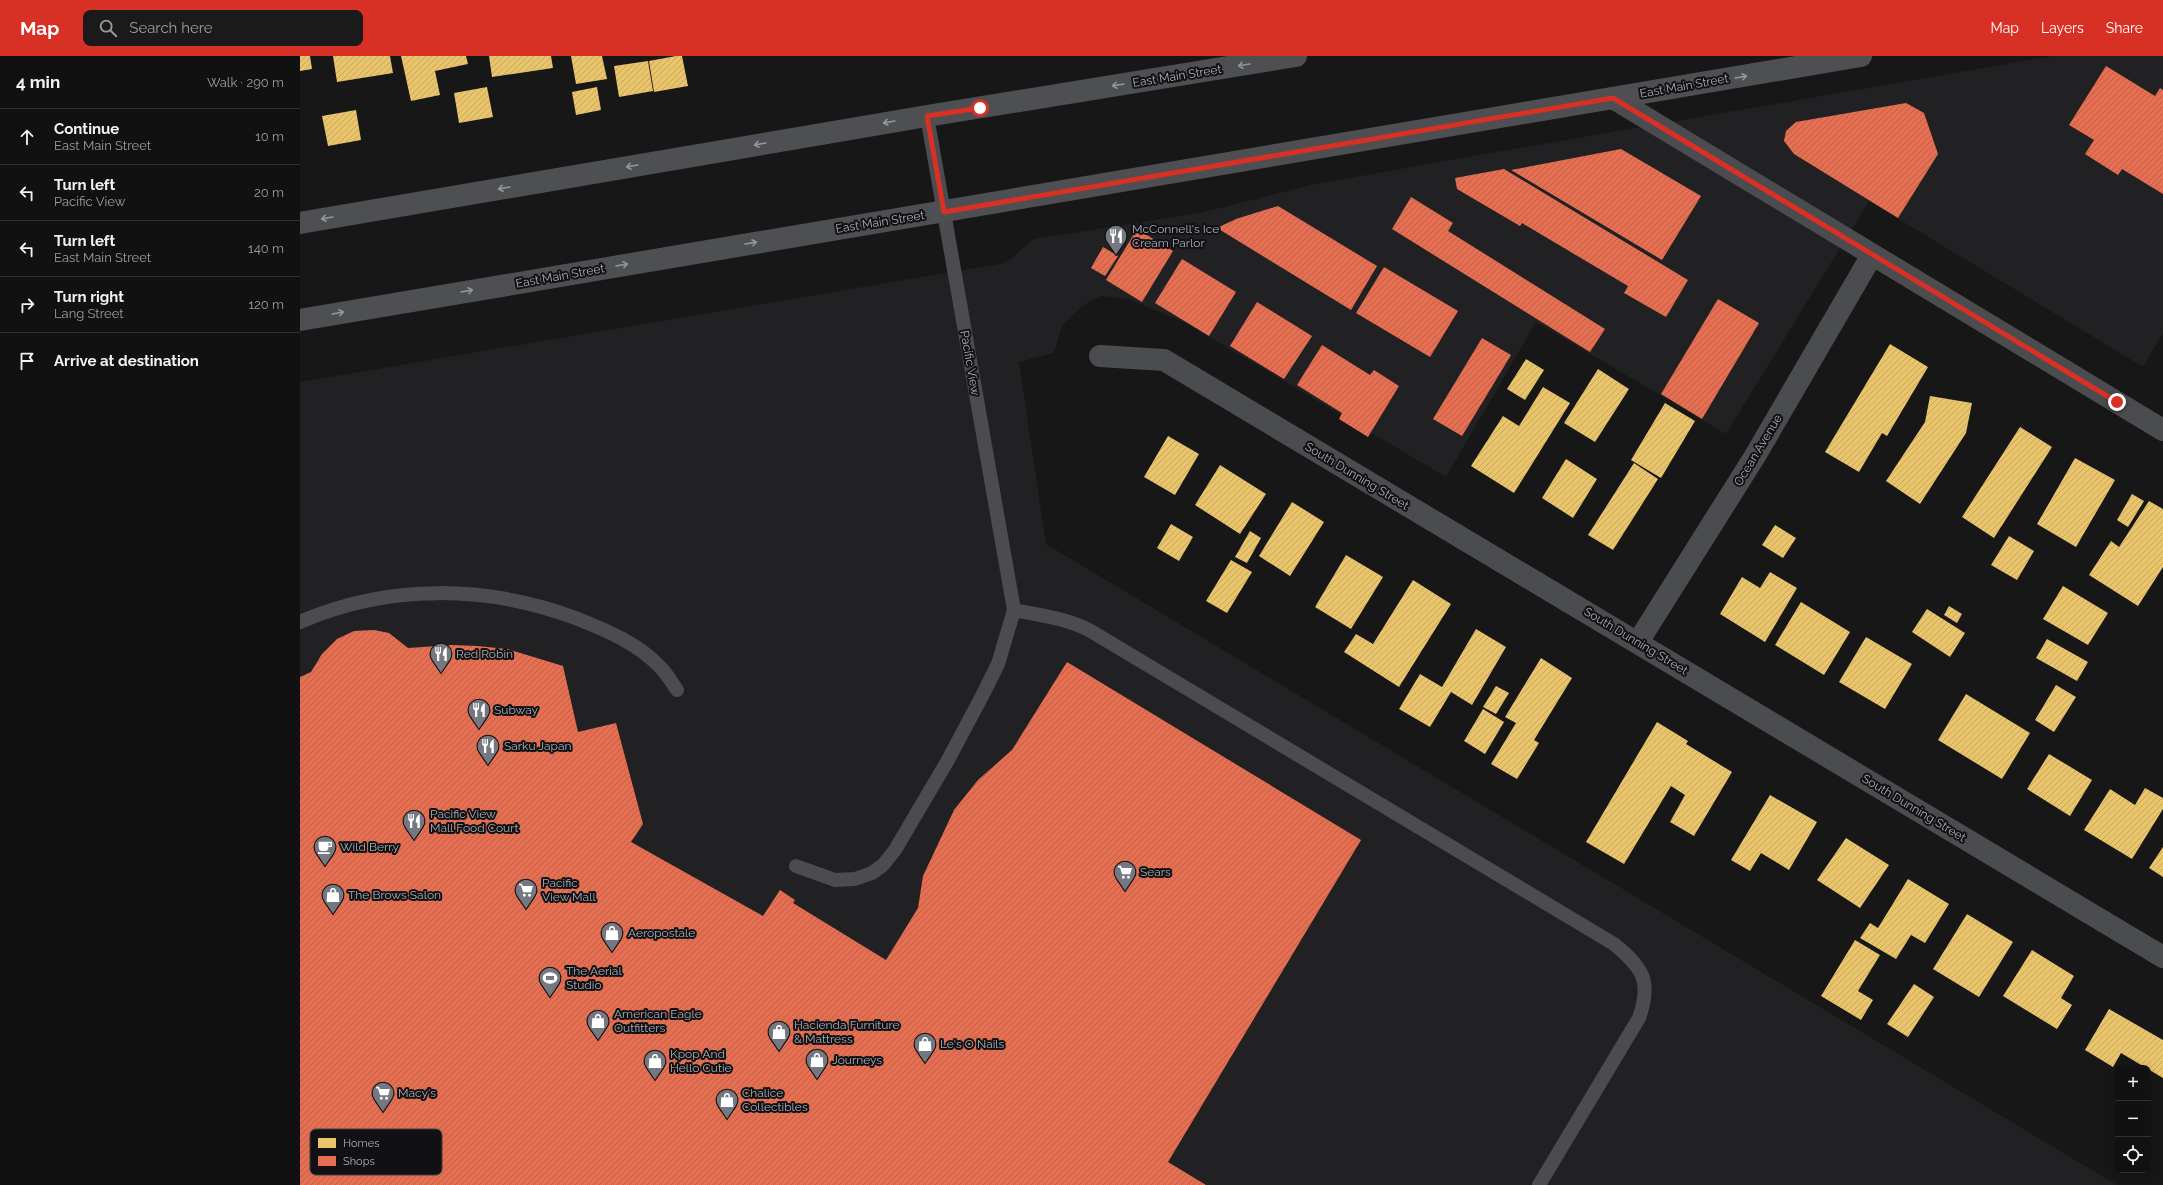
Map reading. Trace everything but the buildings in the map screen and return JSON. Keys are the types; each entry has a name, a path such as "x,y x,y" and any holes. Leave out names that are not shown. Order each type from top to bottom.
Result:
{"main road":[{"name":"East Main Street","path":"300,223 927,116 1296,56"},
{"name":"East Main Street","path":"300,320 1861,56"}],"street":[{"path":"1613,98 2163,430"},
{"name":"Ocean Avenue","path":"1638,642 1755,456 1872,255"},
{"name":"South Dunning Street","path":"1100,356 1164,360 2163,957"}],"lane":[{"name":"Pacific View","path":"927,116 1014,610"},
{"path":"300,622 350,605 391,596 447,592 507,598 560,612 618,636 644,653 662,669 677,690"},
{"path":"796,866 835,880 855,879 872,874 883,865 895,850 948,760 998,664 1014,610 1076,623 1614,944 1632,959 1644,981 1646,1000 1639,1018 1539,1185"}],"shaded area":[{"name":"Pacific View Mall","path":"2053,56 2163,56 2163,333 2143,367 1869,201 1726,434 1536,322 1446,477 1186,323 1128,299 1101,296 1084,305 1062,325 1054,353 1019,362 1046,544 2117,1185 300,1185 300,382 1005,263 1034,239 1200,213 1311,185"}],"place":[{"name":"McConnell's Ice Cream Parlor","path":"1116,256"},
{"name":"Red Robin","path":"441,674"},
{"name":"Subway","path":"479,730"},
{"name":"Sarku Japan","path":"488,766"},
{"name":"Pacific View Mall Food Court","path":"414,840"},
{"name":"Wild Berry","path":"325,866"},
{"name":"Sears","path":"1125,892"},
{"name":"Pacific View Mall","path":"526,910"},
{"name":"The Brows Salon","path":"333,914"},
{"name":"Aeropostale","path":"612,952"},
{"name":"The Aerial Studio","path":"550,998"},
{"name":"American Eagle Outfitters","path":"598,1040"},
{"name":"Hacienda Furniture & Mattress","path":"779,1052"},
{"name":"Le's O Nails","path":"925,1064"},
{"name":"Kpop And Hello Cutie","path":"655,1080"},
{"name":"Journeys","path":"817,1080"},
{"name":"Macy's","path":"383,1112"},
{"name":"Chalice Collectibles","path":"727,1120"}],"route":[{"path":"980,108 927,116 944,212 1613,98 2030,351 2117,402"}]}
